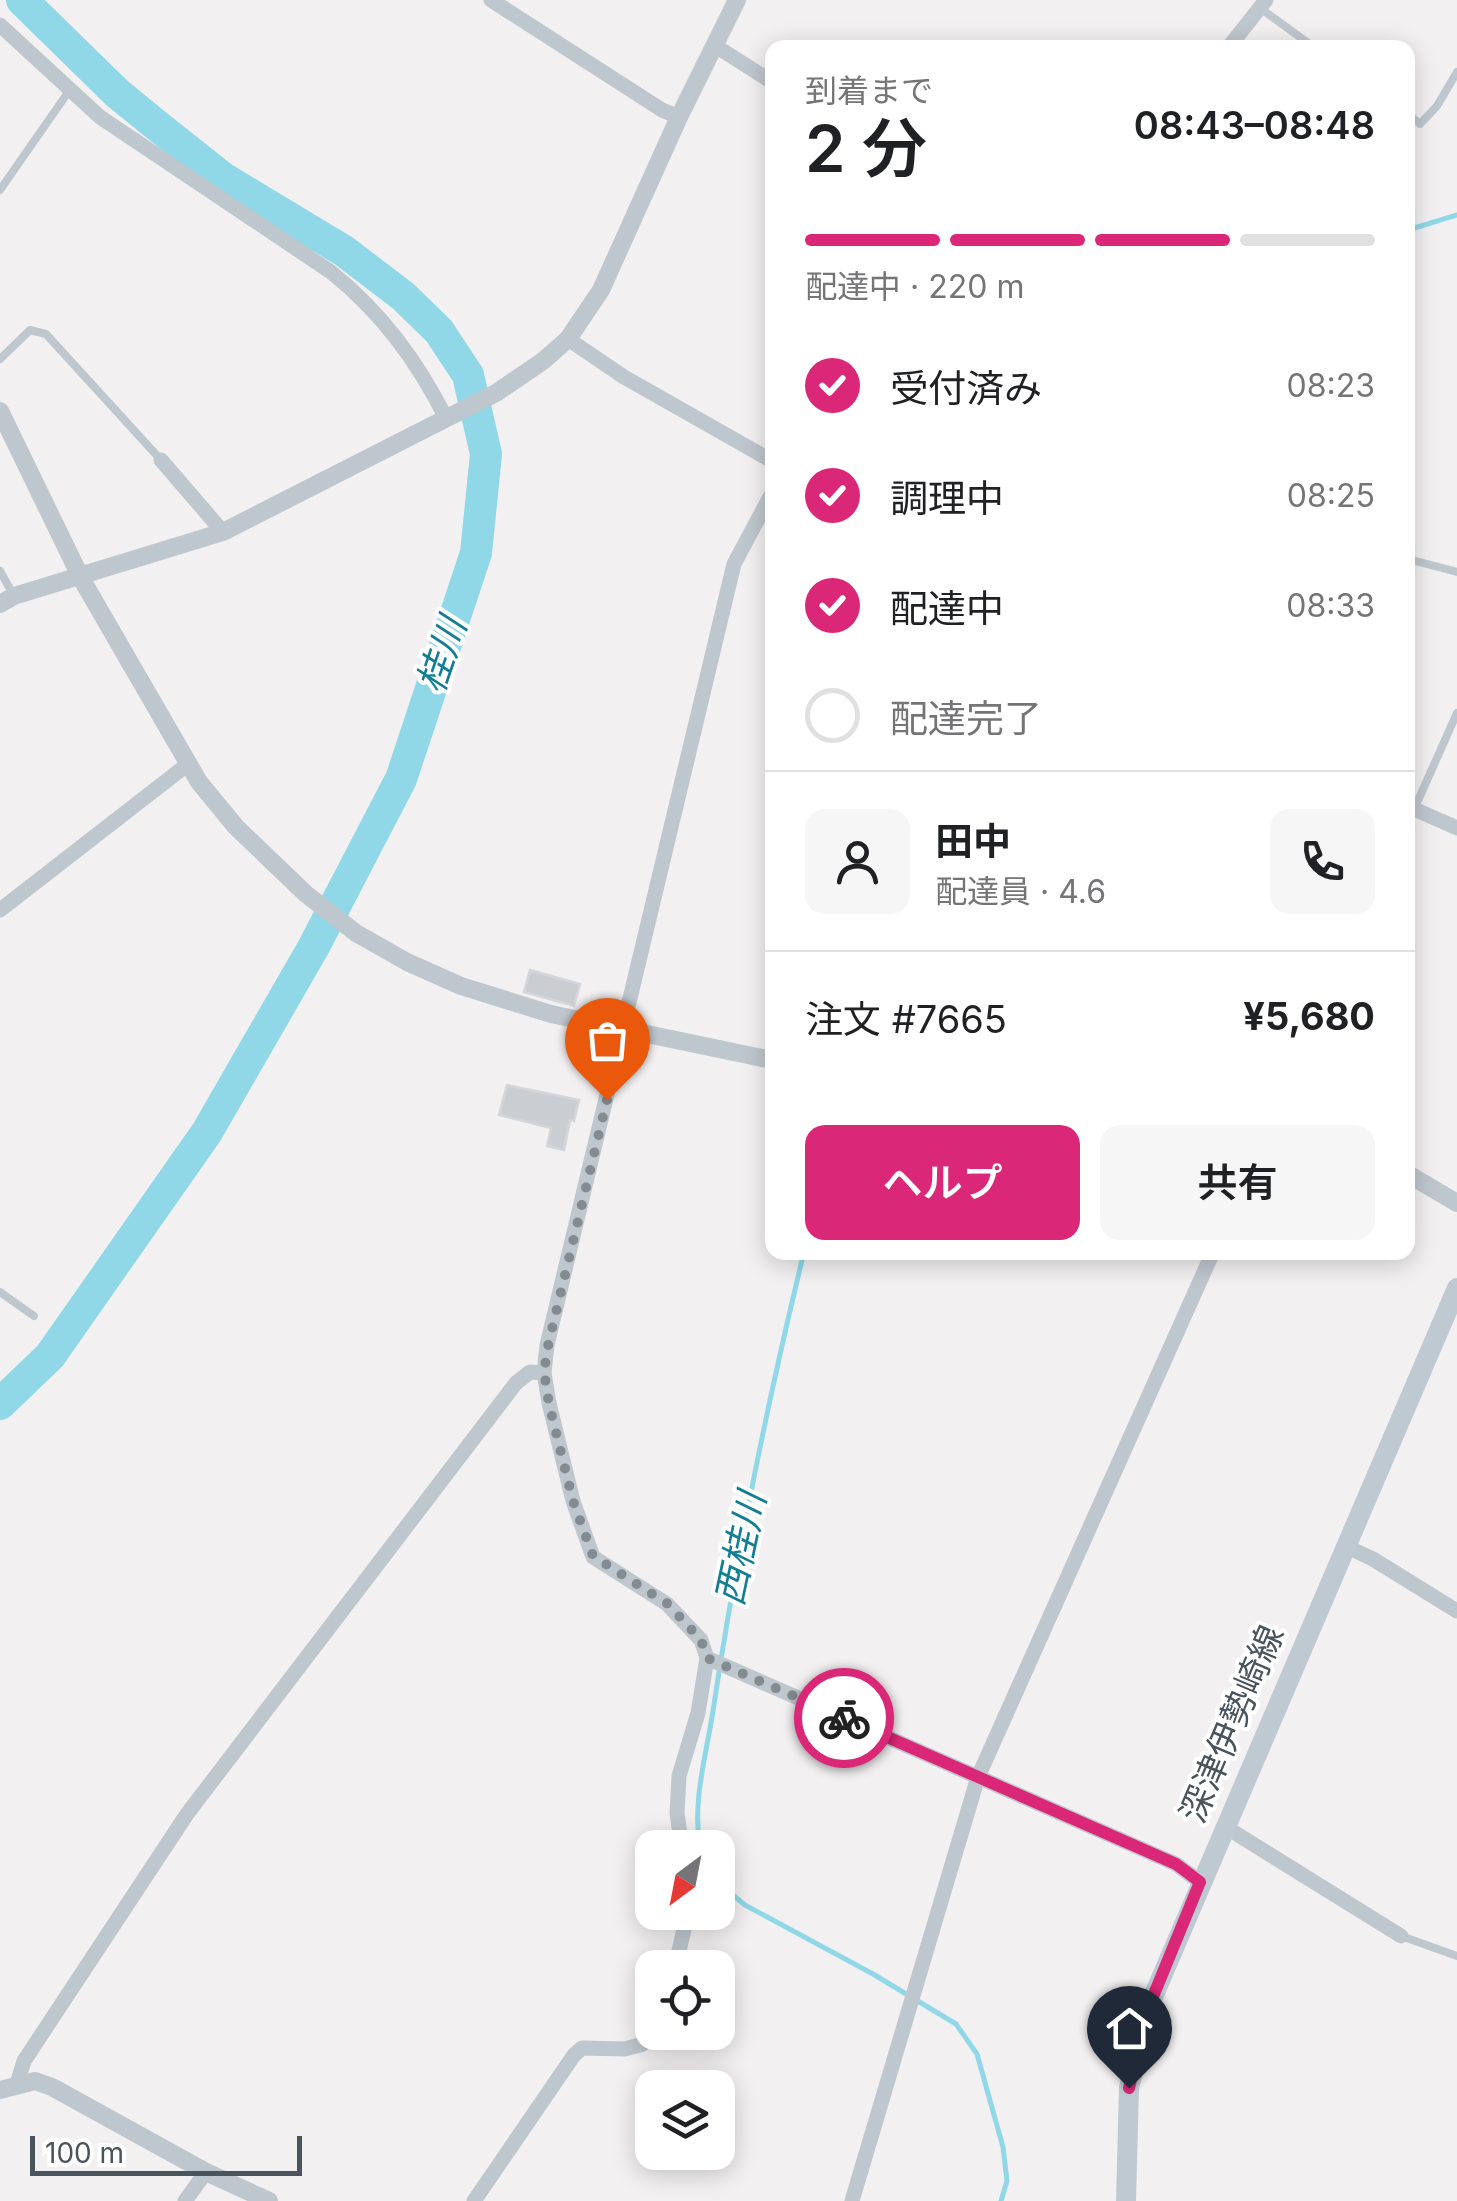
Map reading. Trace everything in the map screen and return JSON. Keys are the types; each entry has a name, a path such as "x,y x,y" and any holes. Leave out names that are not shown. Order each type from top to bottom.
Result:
{"main road":[{"name":"深津伊勢崎線","path":"1126,2201 1129,2088 1150,2004 1457,1288"}],"street":[{"path":"491,0 662,110 679,117"},
{"path":"7,600 222,532 529,373 568,340 601,290 679,117 738,0"},
{"path":"1234,40 1263,4"},
{"path":"0,25 100,117 332,272 360,296 387,324 450,416"},
{"path":"714,45 765,78"},
{"path":"568,340 765,458"},
{"path":"0,410 81,578 188,764 236,827 306,894 349,928 407,962 461,986 551,1014 765,1059"},
{"path":"162,460 222,532"},
{"path":"765,506 734,564 548,1346 544,1372 573,1501 593,1556 668,1604 716,1662 1176,1864 1200,1882"},
{"path":"0,910 188,764"},
{"path":"1415,817 1457,828"},
{"path":"1415,1178 1457,1203"},
{"path":"852,2201 978,1777 1210,1260"},
{"path":"8,2087 186,1814 516,1384 530,1372 544,1372"},
{"path":"1345,1546 1457,1611"},
{"path":"680,1830 679,1776 716,1662"},
{"path":"1224,1826 1401,1936"},
{"path":"474,2201 574,2055 582,2048 635,2046"},
{"path":"8,2087 35,2081 52,2086 206,2172 269,2201"},
{"path":"185,2201 206,2172"}],"lane":[{"path":"1263,4 1306,40"},
{"path":"1415,120 1420,124 1427,118 1457,72"},
{"path":"0,190 69,92"},
{"path":"0,358 30,330 46,334 162,460"},
{"path":"1415,561 1457,572"},
{"path":"0,571 7,600"},
{"path":"1415,805 1457,713"},
{"path":"0,1292 34,1316"},
{"path":"1401,1936 1457,1956"}],"building":[{"path":"530,970 580,984 574,1006 524,992"},
{"path":"507,1085 579,1100 564,1150 547,1146 551,1128 499,1115"}],"waterway":[{"name":"桂川","path":"0,1404 50,1356 207,1132 313,948 401,779 476,553 486,454 468,375 439,331 403,296 344,251 223,178 117,93 22,0"},
{"name":"西桂川","path":"1415,228 1457,215"},
{"name":"西桂川","path":"698,1830 701,1779 732,1596 765,1423 802,1260"},
{"name":"西桂川","path":"735,1897 956,2024 977,2054 1003,2147 1007,2181 1001,2201"}],"way so far":[{"path":"607,1100 544,1372 573,1501 593,1556 668,1604 701,1640 707,1658 844,1718"}],"route":[{"path":"844,1718 1176,1864 1200,1882 1150,2004 1129,2088"}]}
